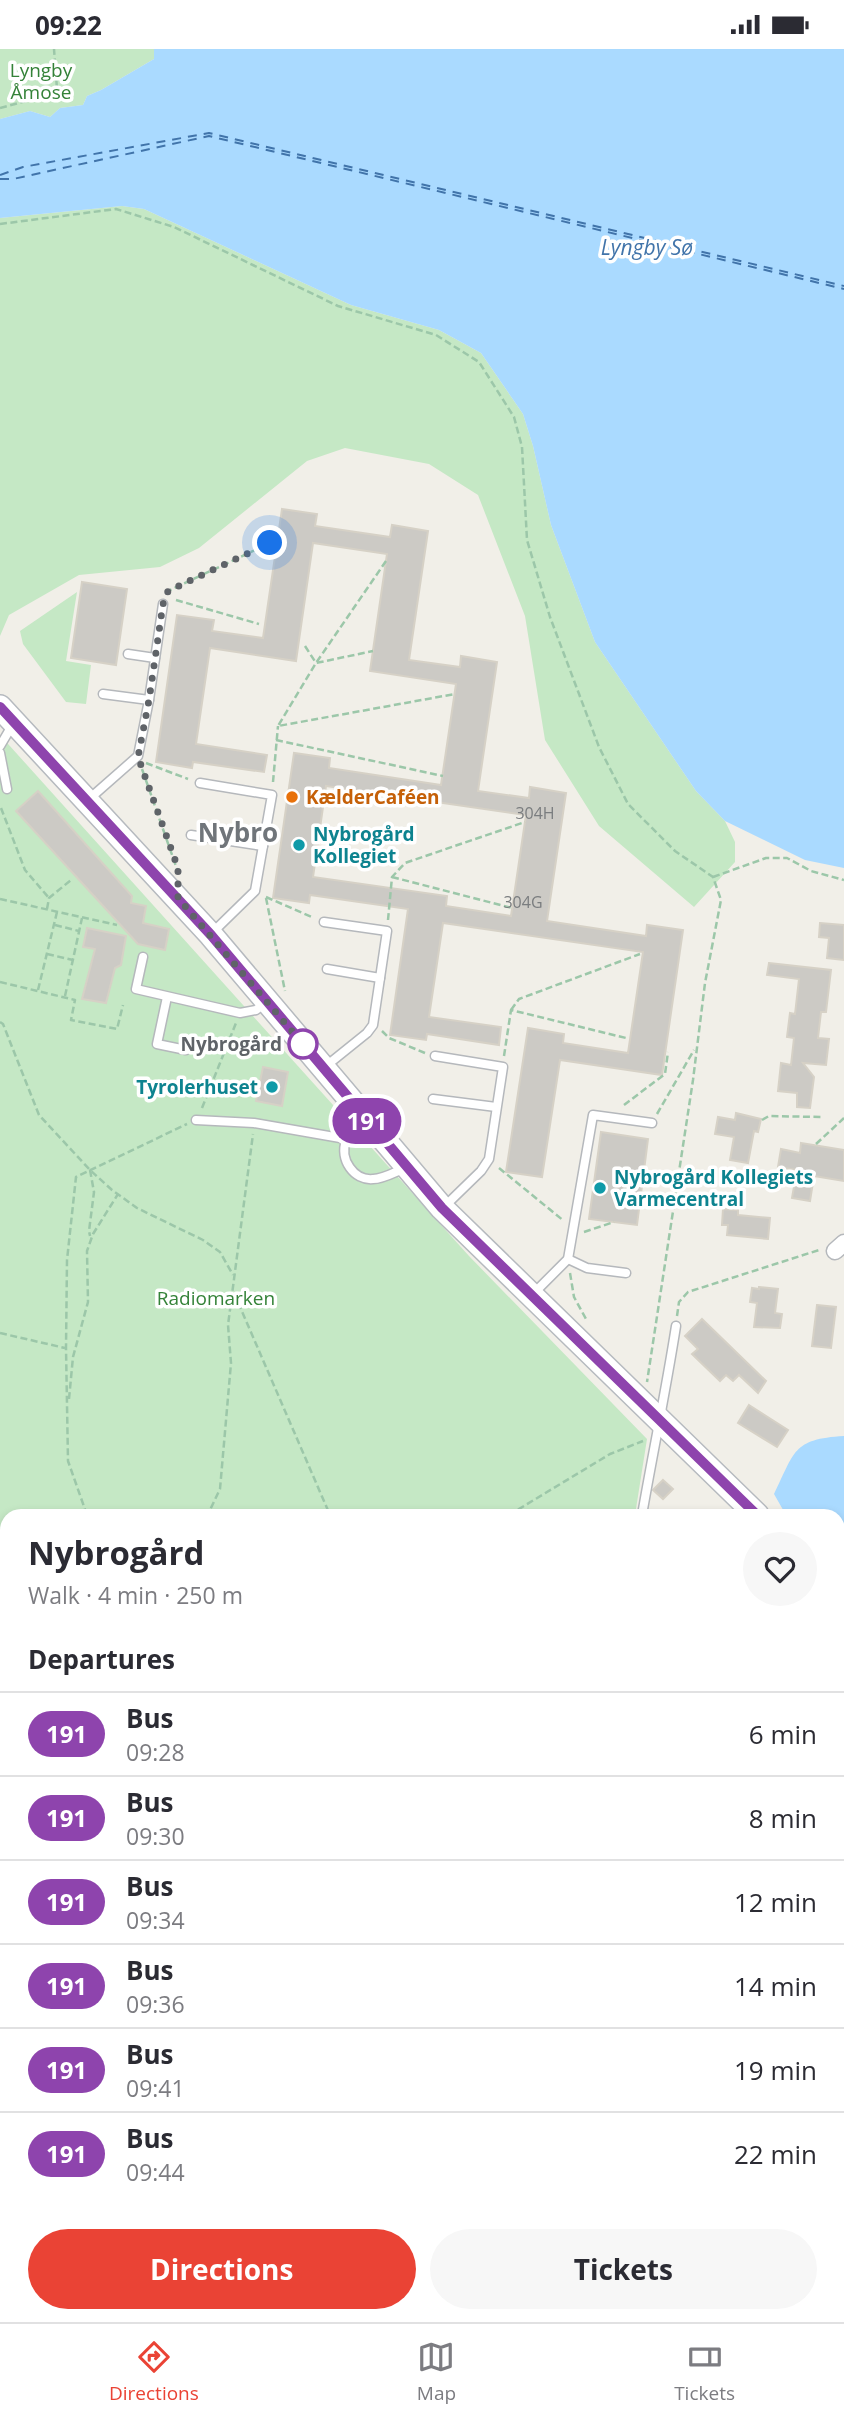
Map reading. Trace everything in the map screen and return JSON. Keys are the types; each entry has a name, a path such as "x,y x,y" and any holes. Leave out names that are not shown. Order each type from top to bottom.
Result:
{"street":[{"path":"7,714 211,935 442,1208 641,1402 657,1428 750,1509"}],"lane":[{"path":"88,800 138,757 163,604"},
{"path":"128,655 155,658"},
{"path":"103,694 149,700"},
{"path":"0,745 7,714"},
{"path":"0,753 7,789"},
{"path":"200,783 272,795 255,891 211,935"},
{"path":"191,835 263,846"},
{"path":"324,922 387,932 373,1025 367,1033 324,1067"},
{"path":"143,957 136,989 240,1013 256,1010 268,1002"},
{"path":"327,969 380,978"},
{"path":"167,996 157,1044 186,1050"},
{"path":"435,1056 503,1067 489,1159 481,1171 442,1208"},
{"path":"433,1099 496,1107"},
{"path":"532,1295 568,1259 593,1115 652,1123"},
{"path":"363,1116 346,1139 344,1147 351,1170 363,1178 376,1179 407,1167"},
{"path":"197,1120 254,1123 346,1139"},
{"path":"568,1259 587,1268 625,1273"},
{"path":"643,1509 676,1326"}],"path":[{"path":"0,108 34,99 57,89 54,49"},
{"path":"0,224 116,209 174,227 338,306 436,335 479,362 513,417 522,447 527,540 550,617 599,747 628,804 675,851 713,877 721,900 705,983 651,1360 641,1402"},
{"path":"259,624 166,597 168,591 270,543"},
{"path":"272,795 278,726 316,663 386,561"},
{"path":"305,646 316,663"},
{"path":"316,663 373,651"},
{"path":"278,726 455,694"},
{"path":"276,740 443,776"},
{"path":"138,757 147,764 200,783"},
{"path":"138,757 178,868 178,898"},
{"path":"1,808 25,870 49,898"},
{"path":"387,932 392,877 405,863 525,822"},
{"path":"713,877 766,858 787,858 811,871 844,880"},
{"path":"392,877 512,908"},
{"path":"47,909 49,898 71,880"},
{"path":"285,1023 285,989 267,898 324,922"},
{"path":"0,899 117,925"},
{"path":"38,991 57,912"},
{"path":"65,997 82,918"},
{"path":"54,925 79,930"},
{"path":"47,954 73,960"},
{"path":"503,1067 511,1010 519,999 640,954"},
{"path":"0,982 75,1000 71,1020 118,1030 122,1005"},
{"path":"511,1010 626,1038"},
{"path":"85,1509 68,1461 67,1260 76,1177 197,1120 240,1013"},
{"path":"0,1022 39,1115 90,1170 118,1194 137,1208 220,1252 234,1277"},
{"path":"373,1025 389,1038 435,1056"},
{"path":"652,1123 696,1047"},
{"path":"611,1116 665,1073 668,1052"},
{"path":"762,1120 769,1115 822,1117"},
{"path":"816,1144 844,1118"},
{"path":"210,1509 220,1489 231,1363 228,1325 254,1123"},
{"path":"489,1159 574,1230 587,1233 614,1222"},
{"path":"90,1170 94,1192 89,1231 91,1239"},
{"path":"67,1416 73,1357 88,1302 88,1251 91,1239 118,1194"},
{"path":"676,1326 679,1302 688,1292 819,1250 840,1247"},
{"path":"568,1259 574,1297 586,1319"},
{"path":"232,1290 327,1509"},
{"path":"0,1333 66,1348"},
{"path":"519,1509 657,1428"}],"green space":[{"name":"Lyngby Åmose","path":"0,49 154,49 154,59 87,96 83,105 60,108 50,117 30,111 0,119"},
{"path":"122,206 144,209 351,305 439,330 481,353 523,414 551,525 595,642 696,791 725,821 735,842 735,862 694,907 599,826 545,740 525,616 478,495 429,464 345,448 307,461 199,548 160,567 79,575 9,615 0,636 0,218"},
{"path":"77,592 66,661 91,665 86,704 66,702 23,644 20,631"},
{"name":"Radiomarken","path":"0,735 469,1256 647,1439 636,1509 0,1509"}],"water":[{"name":"Lyngby Sø","path":"154,49 844,49 844,868 805,860 725,821 696,791 595,642 551,525 523,414 481,353 439,330 351,305 144,209 122,206 0,218 0,119 30,111 50,117 60,108 83,105 87,96 154,59"},
{"path":"844,1436 844,1509 783,1509 774,1494 797,1450 814,1440"}],"building":[{"name":"Nybrogård Kollegiet","path":"282,509 317,514 315,526 390,537 392,525 428,531 409,660 460,667 461,656 497,662 478,791 529,798 530,787 566,793 547,921 646,936 647,925 683,930 662,1075 560,1060 542,1177 506,1172 528,1028 564,1034 563,1043 628,1053 643,952 443,923 429,1017 501,1027 499,1045 427,1034 426,1040 390,1035 408,909 310,895 309,903 273,898 294,753 330,758 329,768 441,785 456,684 370,671 387,554 313,543 296,661 210,648 196,744 267,755 264,772 193,762 192,768 156,762 177,615 214,620 212,631 263,638","holes":["326,786 526,815 511,916 446,906 447,896 313,877"]},
{"path":"82,582 127,589 116,665 71,658"},
{"path":"38,791 132,896 131,903 146,906 143,923 169,929 165,950 138,944 16,811"},
{"path":"820,923 844,925 844,960 827,958 829,938 819,937"},
{"path":"87,928 126,936 121,965 115,968 106,1003 82,999 95,949 83,947"},
{"path":"769,963 831,970 826,1012 821,1012 818,1038 829,1039 826,1065 803,1063 814,1077 810,1108 797,1107 797,1093 778,1091 781,1063 791,1065 794,1038 787,1037 790,1013 795,1014 799,979 767,975"},
{"name":"Tyrolerhuset","path":"263,1067 288,1072 282,1106 256,1101"},
{"path":"736,1113 761,1119 758,1132 754,1131 748,1163 730,1160 734,1137 715,1134 718,1117 735,1120"},
{"name":"Nybrogård Kollegiets Varmecentral","path":"601,1132 648,1139 637,1225 589,1219"},
{"path":"801,1143 844,1150 844,1181 814,1176 810,1201 792,1198 797,1170 778,1167 781,1149 800,1153"},
{"path":"723,1209 738,1210 738,1215 770,1218 768,1239 727,1235 728,1225 722,1225"},
{"path":"752,1288 778,1289 775,1313 782,1314 780,1328 754,1327 757,1303 750,1302"},
{"path":"817,1305 836,1307 831,1348 812,1346"},
{"path":"702,1319 766,1381 758,1393 739,1375 733,1381 726,1375 720,1381 692,1354 698,1349 685,1336"},
{"path":"749,1405 788,1430 777,1447 738,1423"},
{"path":"663,1480 673,1489 663,1499 653,1490"}],"ferry route":[{"path":"0,175 23,167 209,133 844,286"},
{"path":"0,179 13,179 209,136 844,289"}],"bus line":[{"name":"191","path":"0,707 211,935 442,1208 751,1509"}],"place":[{"name":"KælderCaféen","path":"292,797"},
{"name":"Nybrogård Kollegiet","path":"299,845"},
{"name":"Nybrogård","path":"303,1044"},
{"name":"Tyrolerhuset","path":"272,1087"},
{"name":"Nybrogård Kollegiets Varmecentral","path":"600,1188"}],"district":[{"name":"Nybro","path":"238,832"}],"route":[{"path":"270,543 168,591 163,604 138,757 178,868 178,898 303,1044"}]}
